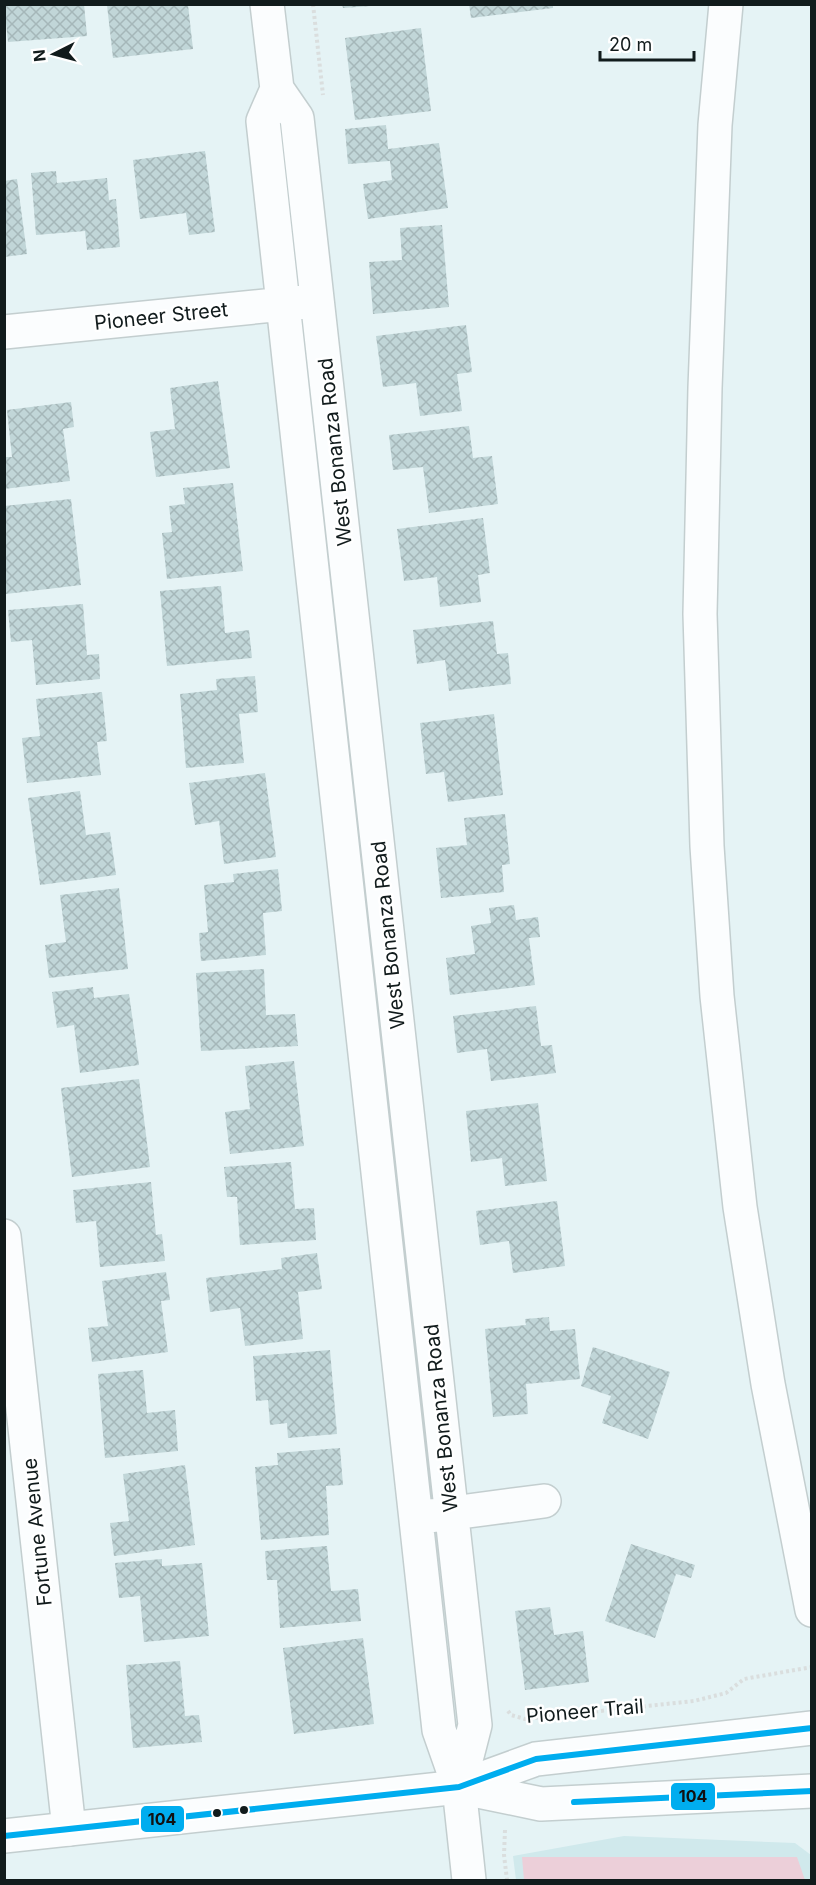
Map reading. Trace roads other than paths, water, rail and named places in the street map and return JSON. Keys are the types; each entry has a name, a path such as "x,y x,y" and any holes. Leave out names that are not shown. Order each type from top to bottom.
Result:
{"main road":[{"name":"West Bonanza Road","path":"267,4 277,89 297,118 475,1725 459,1787"},
{"path":"726,4 715,125 705,388 700,614 707,856 717,996 740,1207 768,1384 812,1610"},
{"name":"West Bonanza Road","path":"277,89 263,121 439,1730 459,1787 469,1881"},
{"name":"Pioneer Street","path":"4,332 318,300"},
{"path":"322,657 357,652"},
{"name":"Fortune Avenue","path":"4,1236 15,1424 69,1829"},
{"path":"416,1517 544,1501"},
{"path":"4,1836 459,1787 536,1759 812,1728"},
{"path":"459,1787 541,1804 812,1791"}]}
